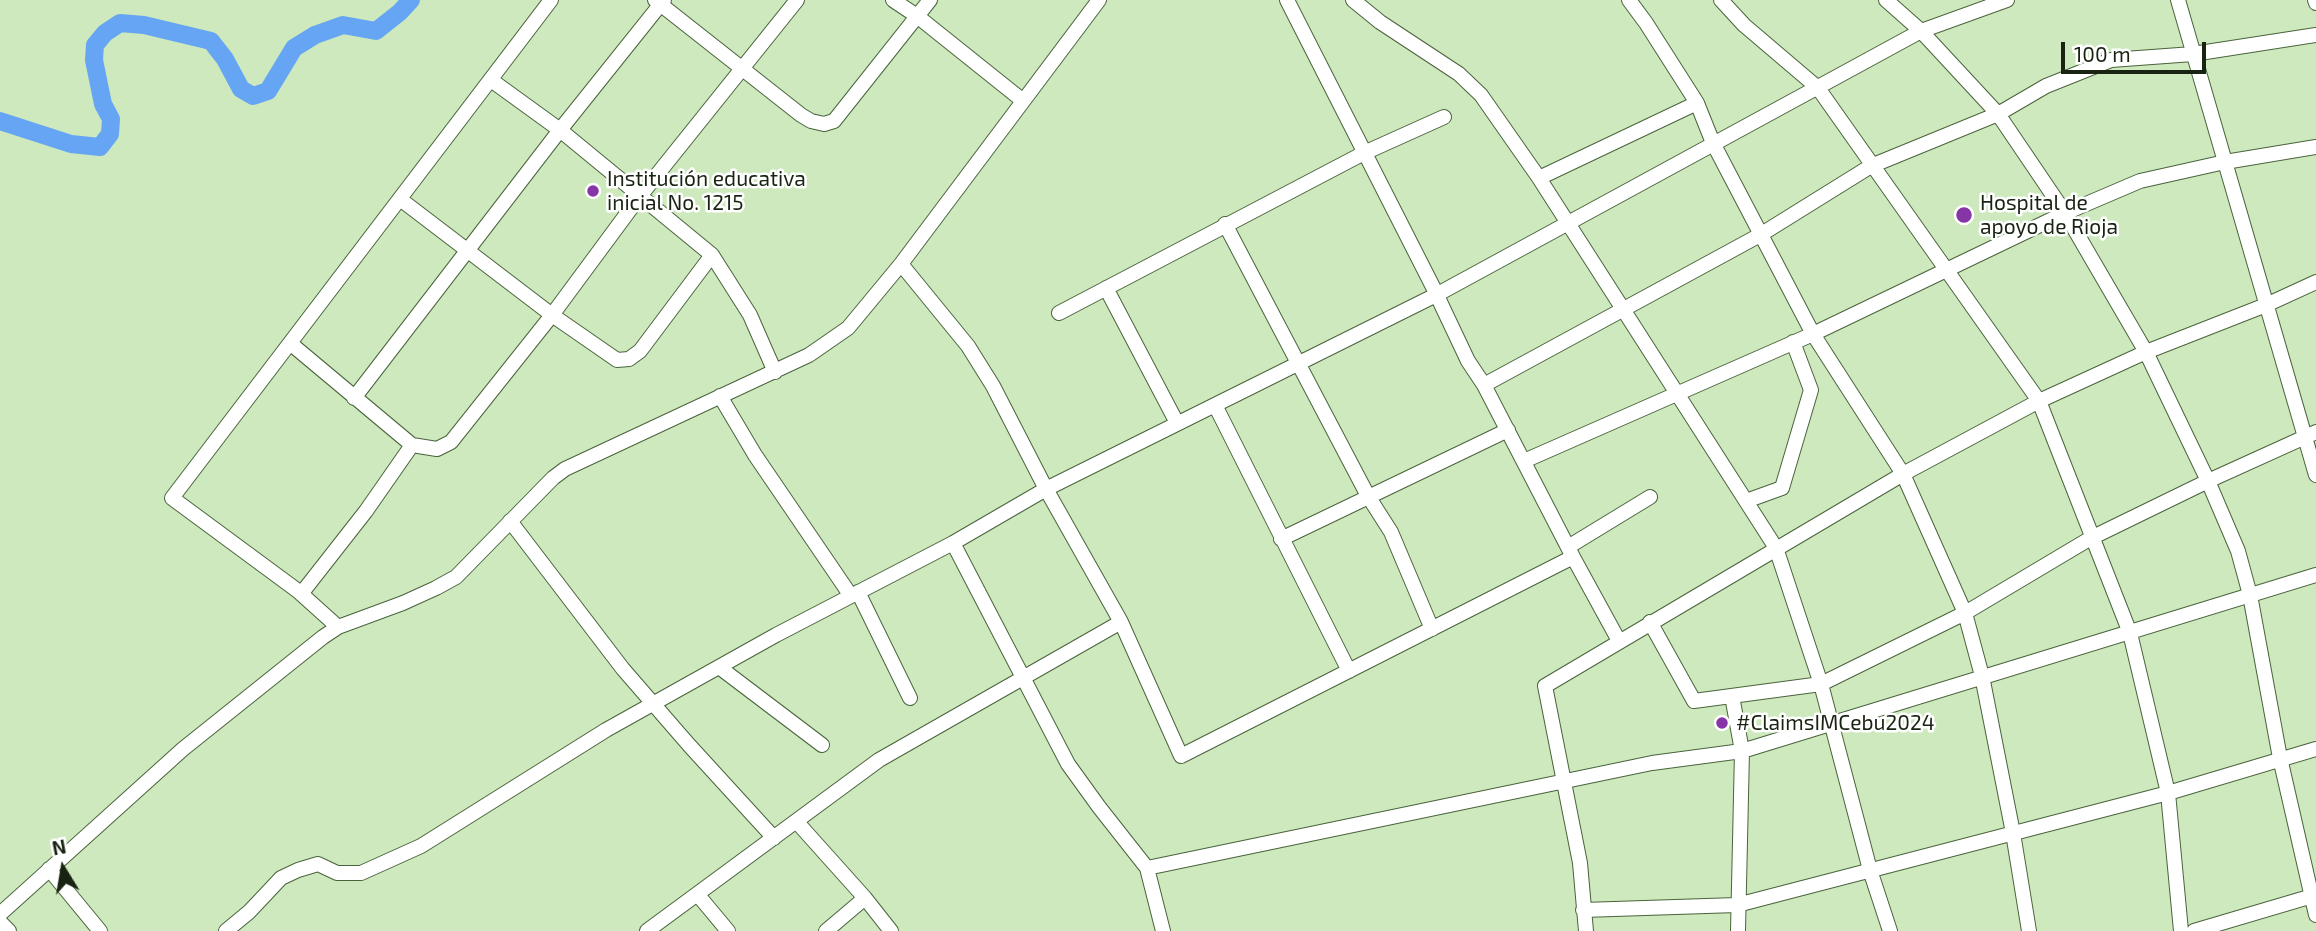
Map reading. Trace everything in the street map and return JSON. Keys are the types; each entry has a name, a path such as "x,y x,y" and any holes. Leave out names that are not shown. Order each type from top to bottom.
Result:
{"street":[{"path":"338,627 301,594 172,498 551,0"},
{"path":"290,343 412,445 437,449 452,442 552,315 640,196 797,0"},
{"path":"893,0 1022,100"},
{"path":"354,398 660,2 741,69 811,121 824,124 834,121 930,0"},
{"path":"0,914 183,749 338,627 403,603 456,577 565,469 775,372 829,344 848,328 901,264 1099,0"},
{"path":"1287,0 1468,361 1484,385 1619,641"},
{"path":"1353,0 1380,22 1459,74 1488,105 1568,222 1776,548 1821,684 1870,870 1889,931"},
{"path":"1629,0 1697,103 1713,143 1813,334 1903,474 1965,613 1982,676 2029,931"},
{"path":"1721,0 1744,25 1818,88 2039,401 2130,633 2168,793 2181,931"},
{"path":"226,931 249,912 281,878 318,864 337,873 361,873 421,846 606,730 953,543 1046,489 1436,295 1921,31 2007,0"},
{"path":"2178,0 2266,305 2310,435 2316,475"},
{"path":"1896,3 1998,114 2065,213 2146,352 2207,481 2238,551 2250,595 2280,758 2314,896 2316,915"},
{"path":"1484,385 1760,234 1871,166 1998,114 2046,86 2111,60 2193,54 2316,35"},
{"path":"491,80 560,130 712,255 750,315 775,372"},
{"path":"1539,178 1697,103"},
{"path":"1059,313 1364,153 1444,117"},
{"path":"1524,461 1813,334 2065,213 2140,181 2225,162 2316,147"},
{"path":"400,199 552,315 617,360 629,359 640,351 712,255"},
{"path":"1225,224 1368,496 1391,532 1432,629"},
{"path":"901,264 968,346 1008,411 1046,489 1121,622 1181,756 1432,629 1570,552 1650,498"},
{"path":"1586,931 1580,863 1545,685 1903,474 2039,401 2146,352 2266,305 2316,282"},
{"path":"1106,288 1177,423"},
{"path":"1746,501 1782,488 1786,476 1811,390 1793,342"},
{"path":"720,396 755,455 855,594 910,698"},
{"path":"1214,405 1349,671"},
{"path":"1281,539 1508,430"},
{"path":"1650,622 1694,701 1821,684 1965,613 2091,538 2207,481 2310,435"},
{"path":"301,594 366,511 412,445"},
{"path":"510,521 623,669 774,838"},
{"path":"953,543 1068,764 1147,868 1163,931"},
{"path":"1147,868 1565,780 1652,763 1741,751 2316,575"},
{"path":"647,931 879,760 1121,622"},
{"path":"719,667 822,745"},
{"path":"1732,696 1741,751 1738,931"},
{"path":"1583,910 1737,905 2168,793 2316,749"},
{"path":"796,821 891,931"},
{"path":"50,869 100,931"},
{"path":"698,895 728,931"},
{"path":"2194,931 2314,896"},
{"path":"826,931 865,898"},
{"path":"0,922 9,931"}],"waterway":[{"path":"0,121 71,144 100,147 110,134 111,119 103,104 94,60 95,45 105,33 120,23 144,25 211,41 225,59 241,89 253,96 268,91 294,48 315,35 343,25 376,31 411,0"}],"place":[{"name":"Institución educativa inicial No. 1215","path":"593,191"},
{"name":"Hospital de apoyo de Rioja","path":"1964,215"},
{"name":"#ClaimsIMCebu2024","path":"1722,723"}]}
